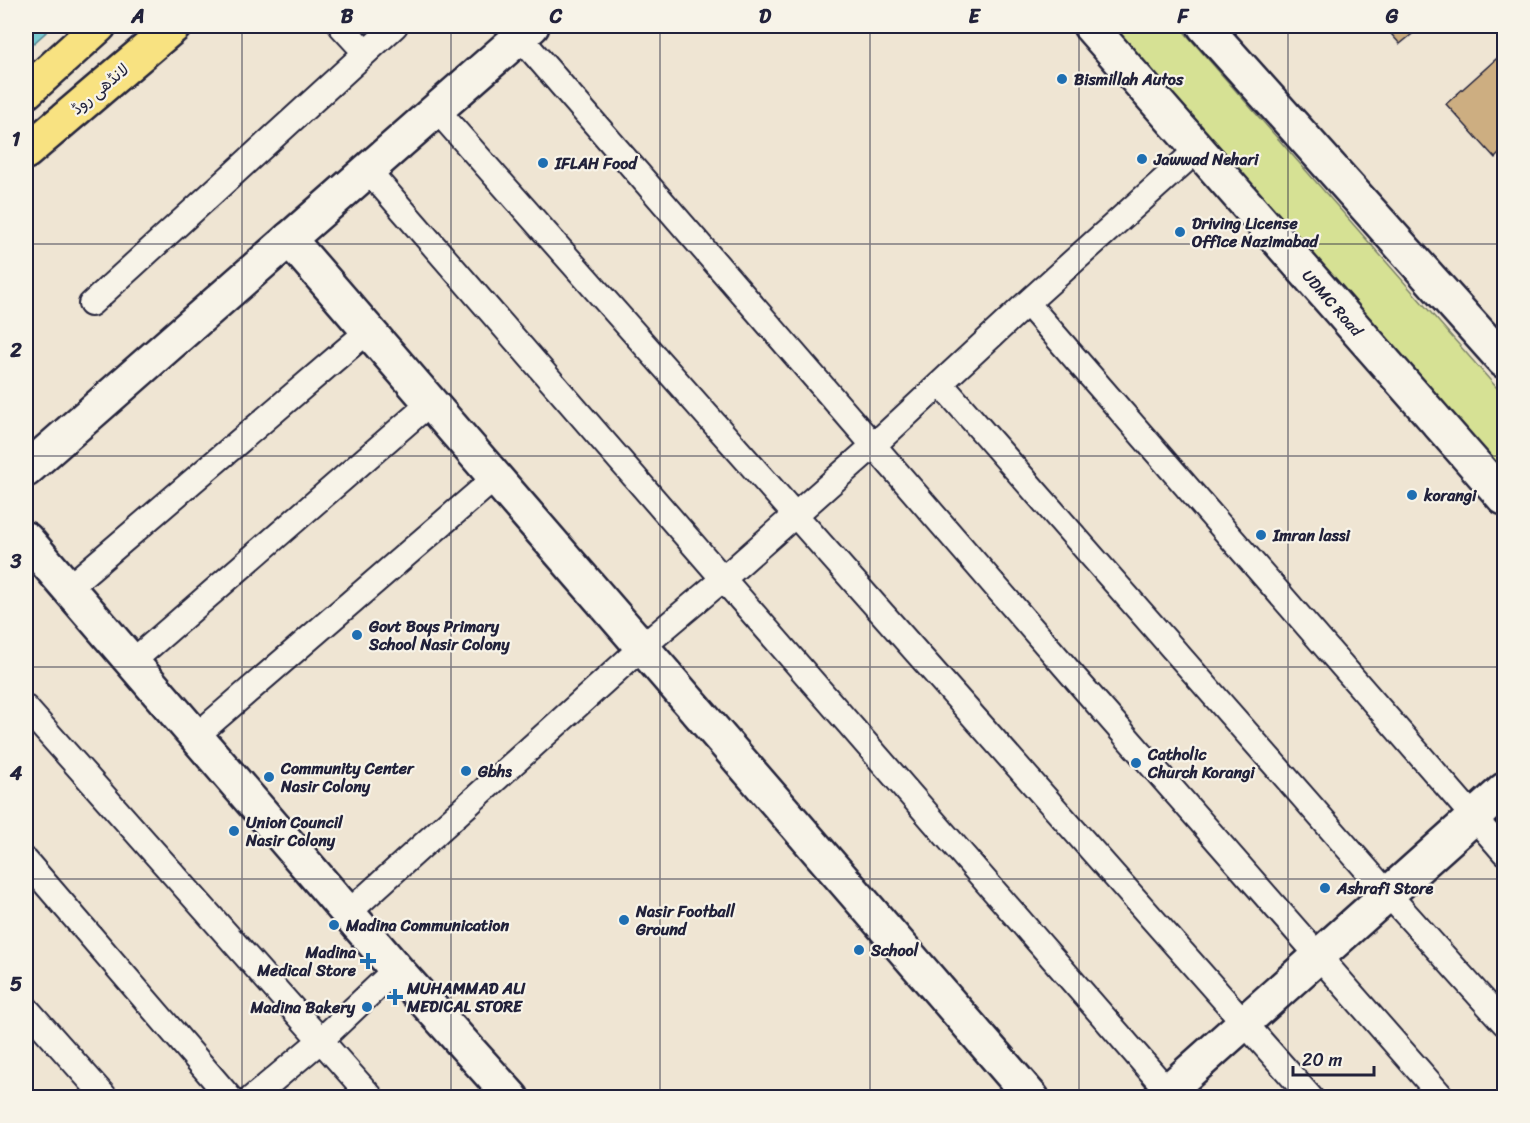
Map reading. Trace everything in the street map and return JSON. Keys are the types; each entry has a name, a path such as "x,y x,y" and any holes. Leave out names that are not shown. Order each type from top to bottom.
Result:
{"main road":[{"path":"26,92 99,26"},
{"name":"لانڈھی روڈ","path":"26,152 174,26"}],"street":[{"path":"341,26 365,52"},
{"path":"91,304 395,26"},
{"name":"UDMC Road","path":"1090,26 1504,498"},
{"path":"1204,26 1504,361"},
{"path":"26,470 526,31 873,446 1443,1098"},
{"path":"436,109 1311,1098"},
{"path":"348,913 641,648 723,579 873,446 1197,150"},
{"path":"367,170 1167,1095 1244,1022 1504,790"},
{"path":"288,239 1032,1098"},
{"path":"1028,303 1504,852"},
{"path":"68,588 368,331"},
{"path":"940,384 1504,1023"},
{"path":"132,662 430,403"},
{"path":"196,736 495,478"},
{"path":"26,539 396,969 512,1098"},
{"path":"26,708 372,1098"},
{"path":"26,861 230,1098"},
{"path":"252,1098 321,1041 396,969"},
{"path":"26,1008 106,1098"}],"green space":[{"path":"1112,26 1179,26 1504,396 1504,472"}],"water":[{"path":"26,26 53,26 26,50"}],"building":[{"path":"1384,26 1422,26 1400,44"},
{"path":"1504,52 1504,149 1495,158 1446,104"}],"place":[{"name":"Bismillah Autos","path":"1062,79"},
{"name":"Jawwad Nehari","path":"1142,159"},
{"name":"IFLAH Food","path":"543,163"},
{"name":"Driving License Office Nazimabad","path":"1180,232"},
{"name":"korangi","path":"1412,495"},
{"name":"Imran lassi","path":"1261,535"},
{"name":"Govt Boys Primary School Nasir Colony","path":"357,635"},
{"name":"Catholic Church Korangi","path":"1136,763"},
{"name":"Gbhs","path":"466,771"},
{"name":"Community Center Nasir Colony","path":"269,777"},
{"name":"Union Council Nasir Colony","path":"234,831"},
{"name":"Ashrafi Store","path":"1325,888"},
{"name":"Nasir Football Ground","path":"624,920"},
{"name":"Madina Communication","path":"334,925"},
{"name":"School","path":"859,950"},
{"name":"Madina Medical Store","path":"368,961"},
{"name":"MUHAMMAD ALI MEDICAL STORE","path":"395,997"},
{"name":"Madina Bakery","path":"367,1007"}]}
